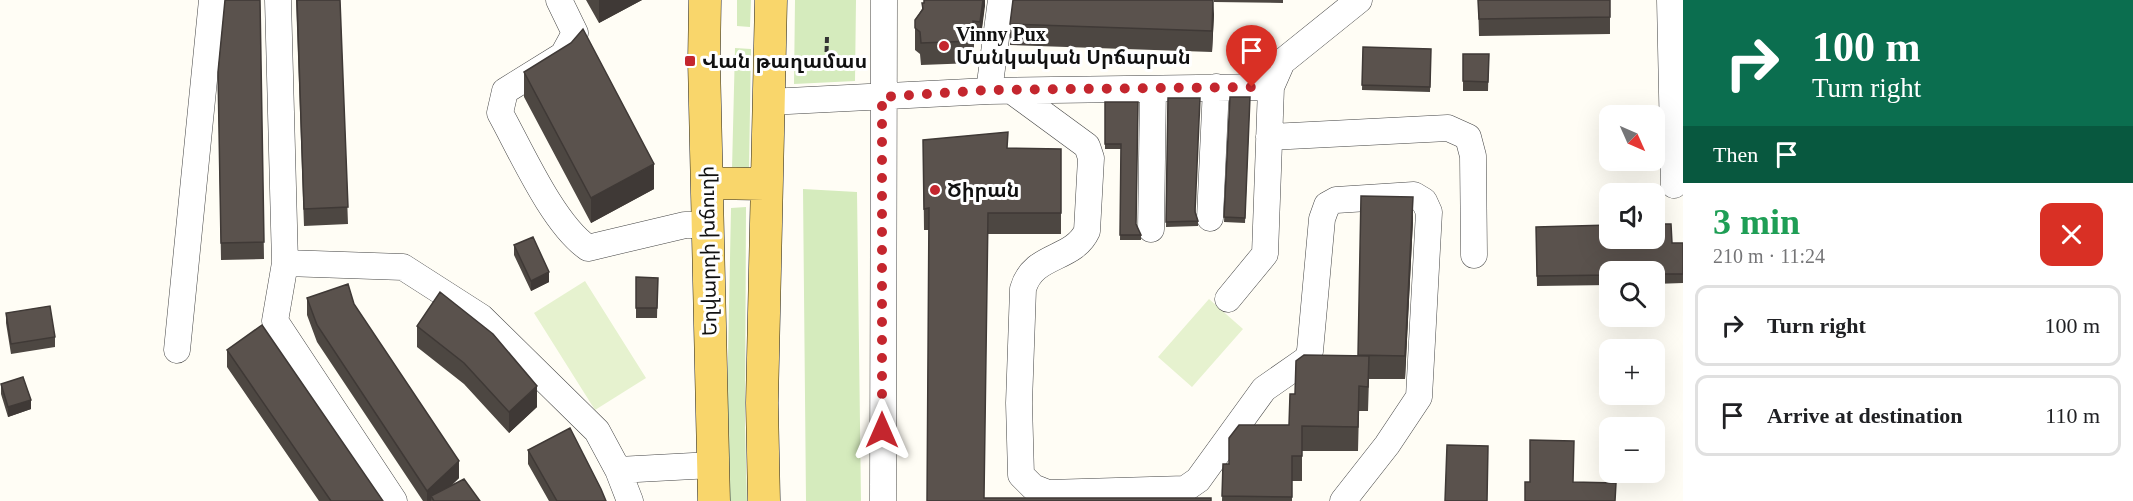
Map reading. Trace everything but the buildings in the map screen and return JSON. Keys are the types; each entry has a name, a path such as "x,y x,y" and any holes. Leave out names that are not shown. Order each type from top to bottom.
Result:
{"main road":[{"name":"Եղվարդի խճուղի","path":"705,0 704,60 714,501"},
{"path":"764,501 762,403 771,0"},
{"path":"707,183 766,184"}],"street":[{"path":"177,350 212,0"},
{"path":"278,0 285,263 276,321 394,501"},
{"path":"559,0 575,33 563,55 506,91 500,113 548,201 571,232 588,248 685,225 708,225"},
{"path":"883,501 882,97 884,0"},
{"path":"1000,91 1001,0"},
{"path":"1228,299 1265,254 1270,87 1282,62 1359,0"},
{"path":"1670,0 1674,185"},
{"path":"1210,218 1216,87"},
{"path":"768,102 1000,91 1270,87"},
{"path":"1151,229 1153,88"},
{"path":"1000,91 1040,113 1087,146 1091,158 1087,231 1082,242 1036,267 1026,276 1023,289 1019,403 1021,475 1033,486 1048,492 1185,489 1198,480 1264,389 1307,360 1310,351 1322,219 1327,205 1336,200 1414,195 1424,201 1429,212 1419,397 1387,445 1342,501"},
{"path":"1269,137 1448,128 1468,138 1473,156 1474,255"},
{"path":"285,263 403,267 482,316 597,431 618,470 630,501"},
{"path":"618,470 712,465"}],"path":[{"path":"826,70 827,38"}],"green space":[{"path":"737,0 751,0 750,27 737,26"},
{"path":"795,0 856,0 855,81 794,84"},
{"path":"735,48 751,49 749,169 732,169"},
{"path":"803,189 857,192 861,501 806,501"},
{"path":"746,207 747,501 728,501 727,409 731,208"},
{"path":"585,281 646,378 595,410 534,313"},
{"path":"1209,299 1243,329 1192,387 1158,357"}],"place":[{"name":"Vinny Pux Մանկական Սրճարան","path":"944,46"},
{"name":"Վան թաղամաս","path":"690,61"},
{"name":"Ծիրան","path":"935,190"}],"route":[{"path":"882,430 882,97 988,90 1252,87"}]}
